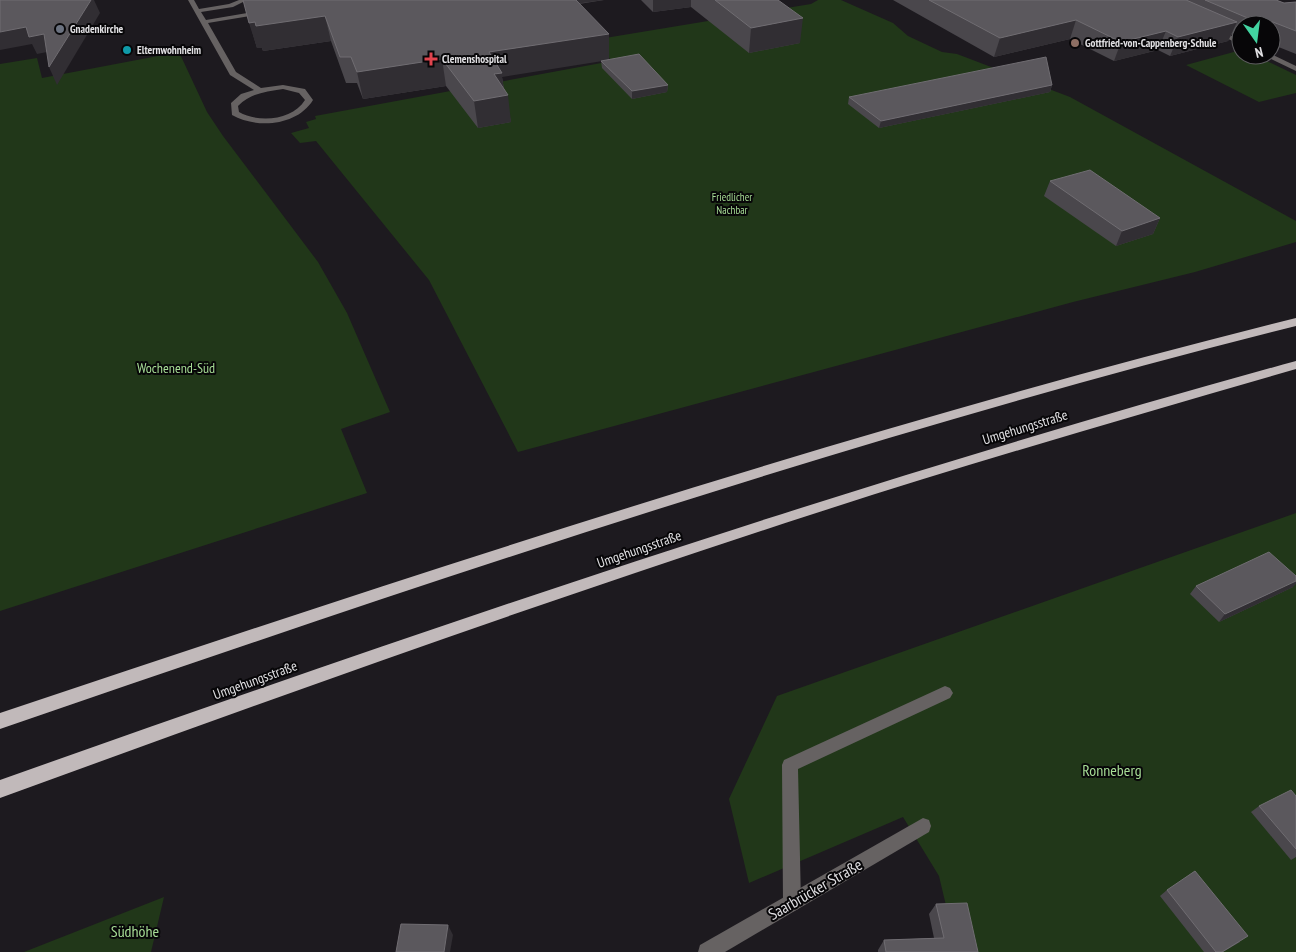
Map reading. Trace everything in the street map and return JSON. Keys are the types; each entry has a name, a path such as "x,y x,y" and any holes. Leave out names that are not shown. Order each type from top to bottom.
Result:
{"highway":[{"path":"0,721 387,591 757,474 1036,392 1296,322"},
{"name":"Umgehungsstraße","path":"0,789 296,682 705,544 931,472 1296,366"}],"street":[{"path":"191,0 231,70 260,90 271,88 294,89 302,91 309,100 303,109 279,119 244,119 235,113 234,105 238,100 260,90"},
{"path":"197,11 231,6 244,0"},
{"path":"203,22 272,12 282,8 284,0"},
{"path":"1208,27 1231,38"},
{"path":"1281,62 1296,69"},
{"path":"792,903 790,765 945,693"},
{"name":"Saarbrücker Straße","path":"707,952 923,826"}],"green space":[{"name":"Friedlicher Nachbar","path":"818,0 841,0 893,23 908,36 942,52 957,54 1070,97 1296,221 1296,242 1195,272 1073,302 518,452 429,280 316,141 300,143 291,133 309,128 306,122 316,119 315,116 612,61 593,40 811,4"},
{"name":"Wochenend-Süd","path":"179,52 207,112 318,262 347,313 390,412 341,429 367,493 0,611 0,64 37,58 42,78"},
{"path":"1231,53 1231,65 1275,65 1296,75 1296,93 1259,102 1186,65"},
{"name":"Ronneberg","path":"1296,513 1296,952 957,952 939,876 903,817 749,883 729,799 777,696"},
{"name":"Südhöhe","path":"164,897 151,952 24,952"}],"building":[{"path":"0,0 91,0 49,67 44,34 29,37 26,27 0,32"},
{"path":"243,0 576,0 609,34 489,52 502,73 494,74 508,95 474,101 442,59 357,72 351,57 340,57 325,16 256,26 255,22 249,23"},
{"path":"715,0 778,0 803,18 751,28"},
{"path":"929,0 1186,0 1231,19 1231,24 1178,37 1166,31 1121,42 1076,20 1000,38"},
{"path":"1205,0 1276,0 1284,3 1296,2 1296,31 1281,25 1281,15 1241,15"},
{"path":"639,54 668,85 632,91 601,61"},
{"path":"1046,57 1052,85 881,121 849,97"},
{"path":"1090,170 1160,218 1122,231 1050,181"},
{"path":"1269,552 1296,576 1296,581 1225,614 1196,586"},
{"path":"1291,790 1296,796 1296,849 1259,806"},
{"path":"1195,871 1248,936 1222,952 1216,952 1167,890"},
{"path":"967,903 978,952 886,952 884,940 944,938 936,904"},
{"path":"401,924 448,925 444,952 396,952"}],"place":[{"name":"Gnadenkirche","path":"60,29"},
{"name":"Gottfried-von-Cappenberg-Schule","path":"1075,43"},
{"name":"Elternwohnheim","path":"127,50"},
{"name":"Clemenshospital","path":"431,59"}]}
